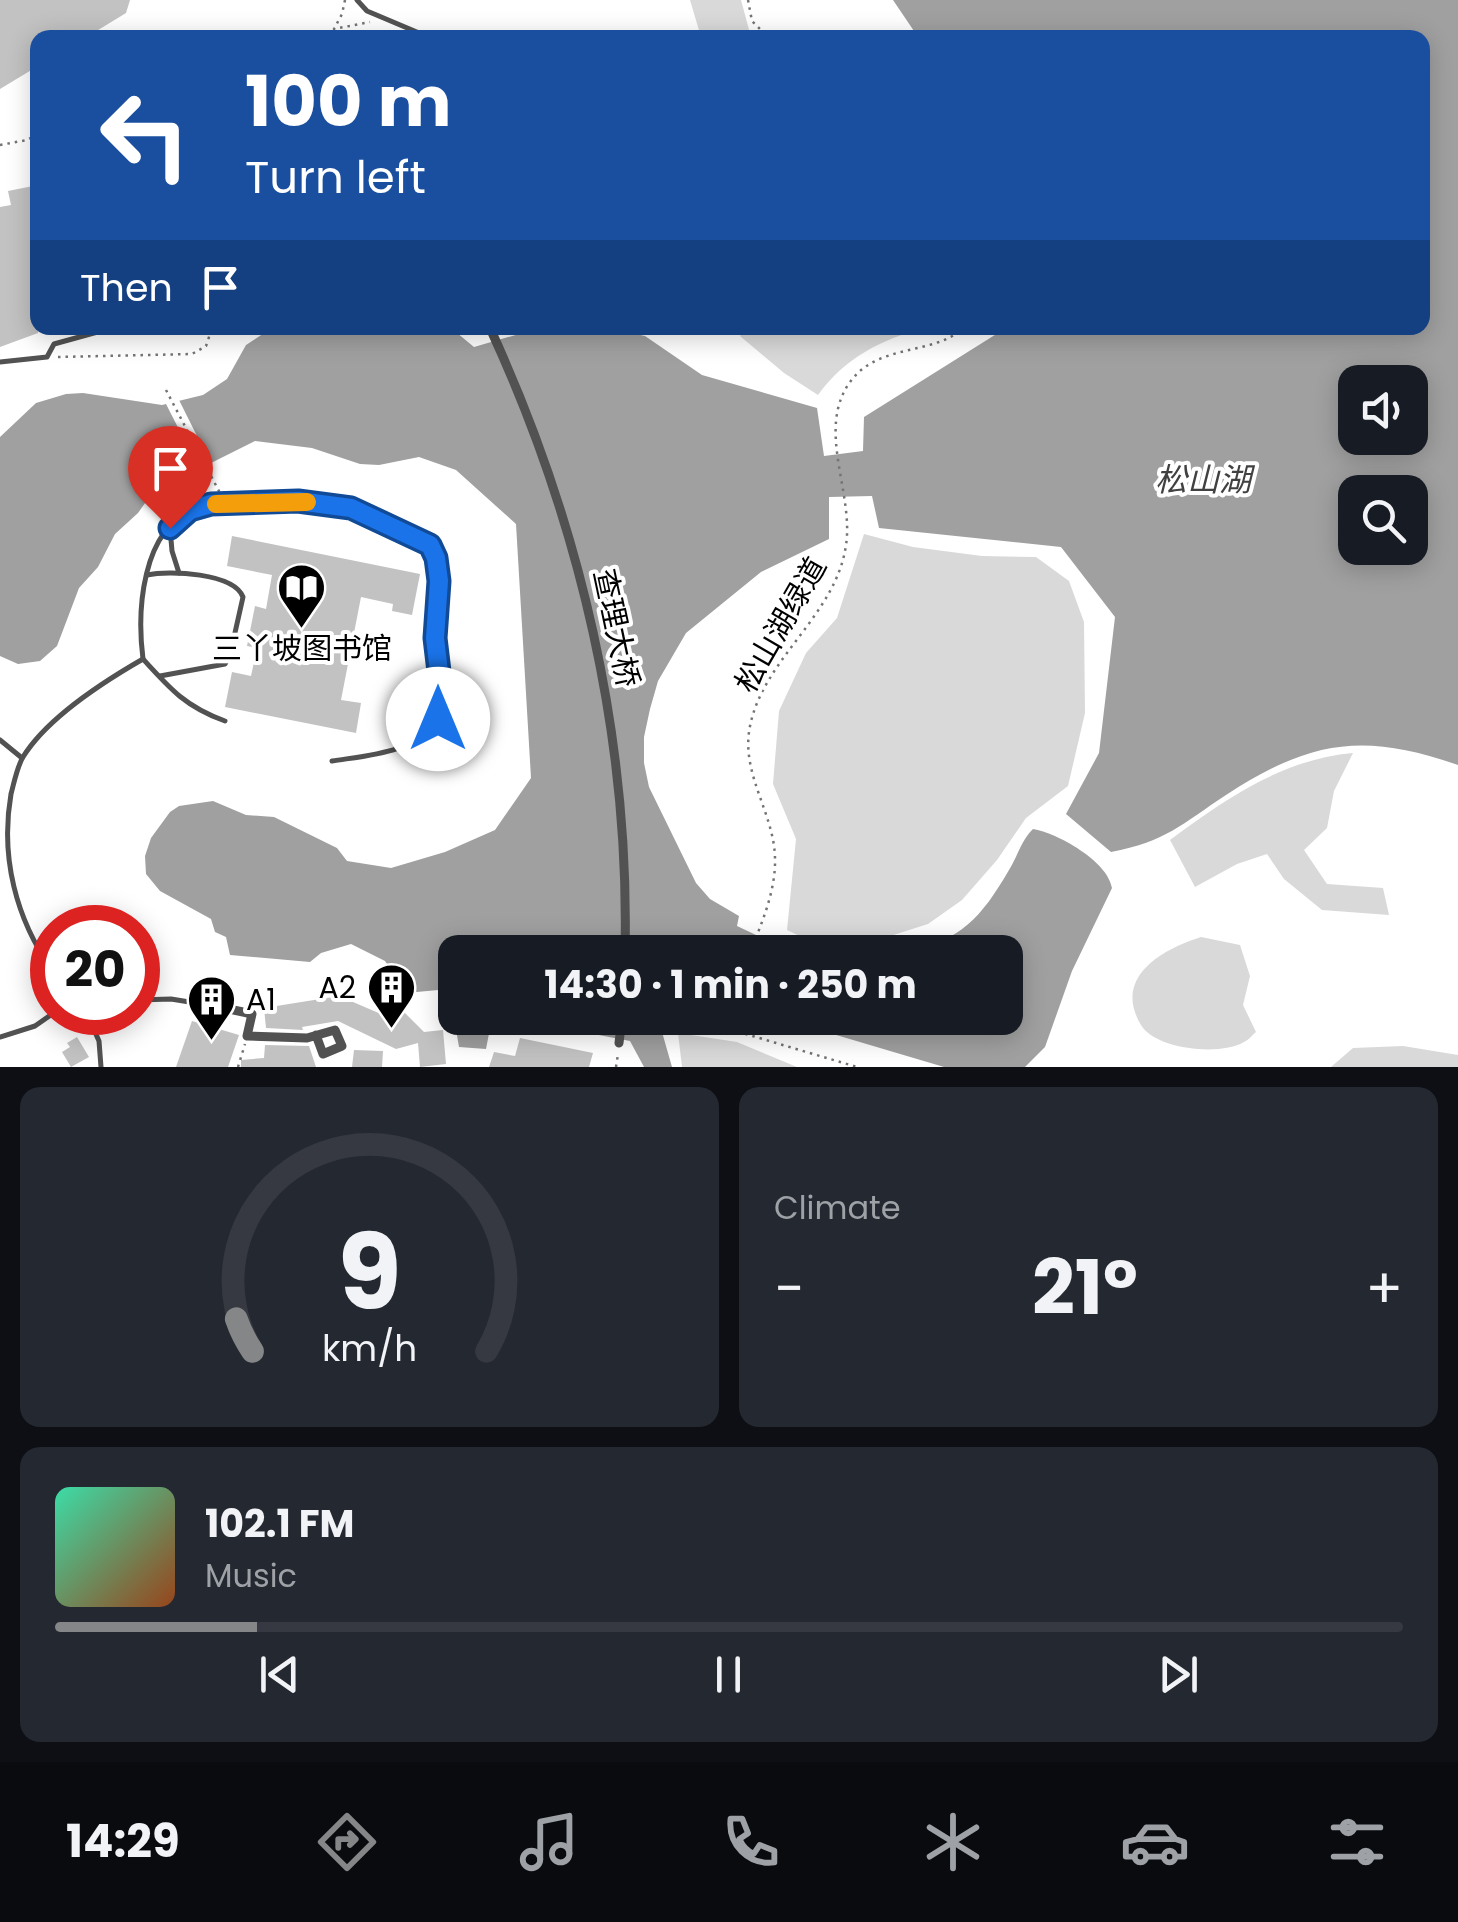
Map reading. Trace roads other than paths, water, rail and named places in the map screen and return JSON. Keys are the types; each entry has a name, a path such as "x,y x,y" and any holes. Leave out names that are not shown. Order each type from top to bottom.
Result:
{"street":[{"name":"查理大桥","path":"493,335 532,428 557,502 582,579 598,648 621,814 625,935"},
{"path":"215,1006 252,1014 247,1036 307,1038 335,1030 342,1046 323,1054"},
{"path":"316,1035 328,1067"},
{"path":"619,1043 620,1035"}],"lane":[{"path":"357,0 367,11 411,30"},
{"path":"0,362 47,357 54,344 87,335"},
{"path":"225,721 193,709 143,659 140,614 154,548 190,510 211,504 298,501 351,508 430,545 436,558 438,719 429,732 409,745 332,761"},
{"path":"170,528 172,552 180,572"},
{"path":"147,575 169,570 232,583 241,590 243,605 225,664 158,676"},
{"path":"30,936 9,875 7,812 22,758 78,702 143,659"},
{"path":"0,740 22,758"},
{"path":"160,1000 215,1006"},
{"path":"0,1037 30,1028"},
{"path":"92,1067 101,1064 96,1035"}],"water":[{"name":"松山湖","path":"893,0 1458,0 1458,765 1394,748 1365,745 1312,753 1256,777 1160,837 1111,852 1066,814 1099,753 1115,617 1061,547 879,528 872,496 829,497 829,539 761,572 686,633 658,681 644,737 649,787 696,883 710,899 739,916 737,926 756,935 438,935 438,990 406,993 385,961 351,944 321,953 310,962 230,955 226,937 215,932 211,919 160,891 146,874 145,856 151,838 170,812 179,806 213,801 246,815 274,817 337,848 347,861 391,868 445,852 495,830 531,778 516,524 456,470 419,457 379,465 360,464 312,448 255,441 172,477 150,496 115,534 98,567 79,588 57,646 40,661 18,664 0,656 0,437 36,403 66,394 162,405 203,395 227,379 246,345 261,335 459,335 474,347 516,335 640,335 702,375 817,408 824,456 863,451 864,417 995,335 1430,335 1430,30 913,30"},
{"path":"1033,829 1080,850 1101,868 1112,888 1072,971 1045,1047 1025,1067 944,1067 836,1035 1023,1035 1023,935 952,935 979,914"},
{"name":"松山湖","path":"457,1035 489,1035 486,1049 459,1047"},
{"path":"599,1035 663,1035 672,1067 644,1067 630,1041"}],"place":[{"name":"三丫坡图书馆","path":"302,630"},
{"name":"A2","path":"391,1030"},
{"name":"A1","path":"211,1042"}]}
